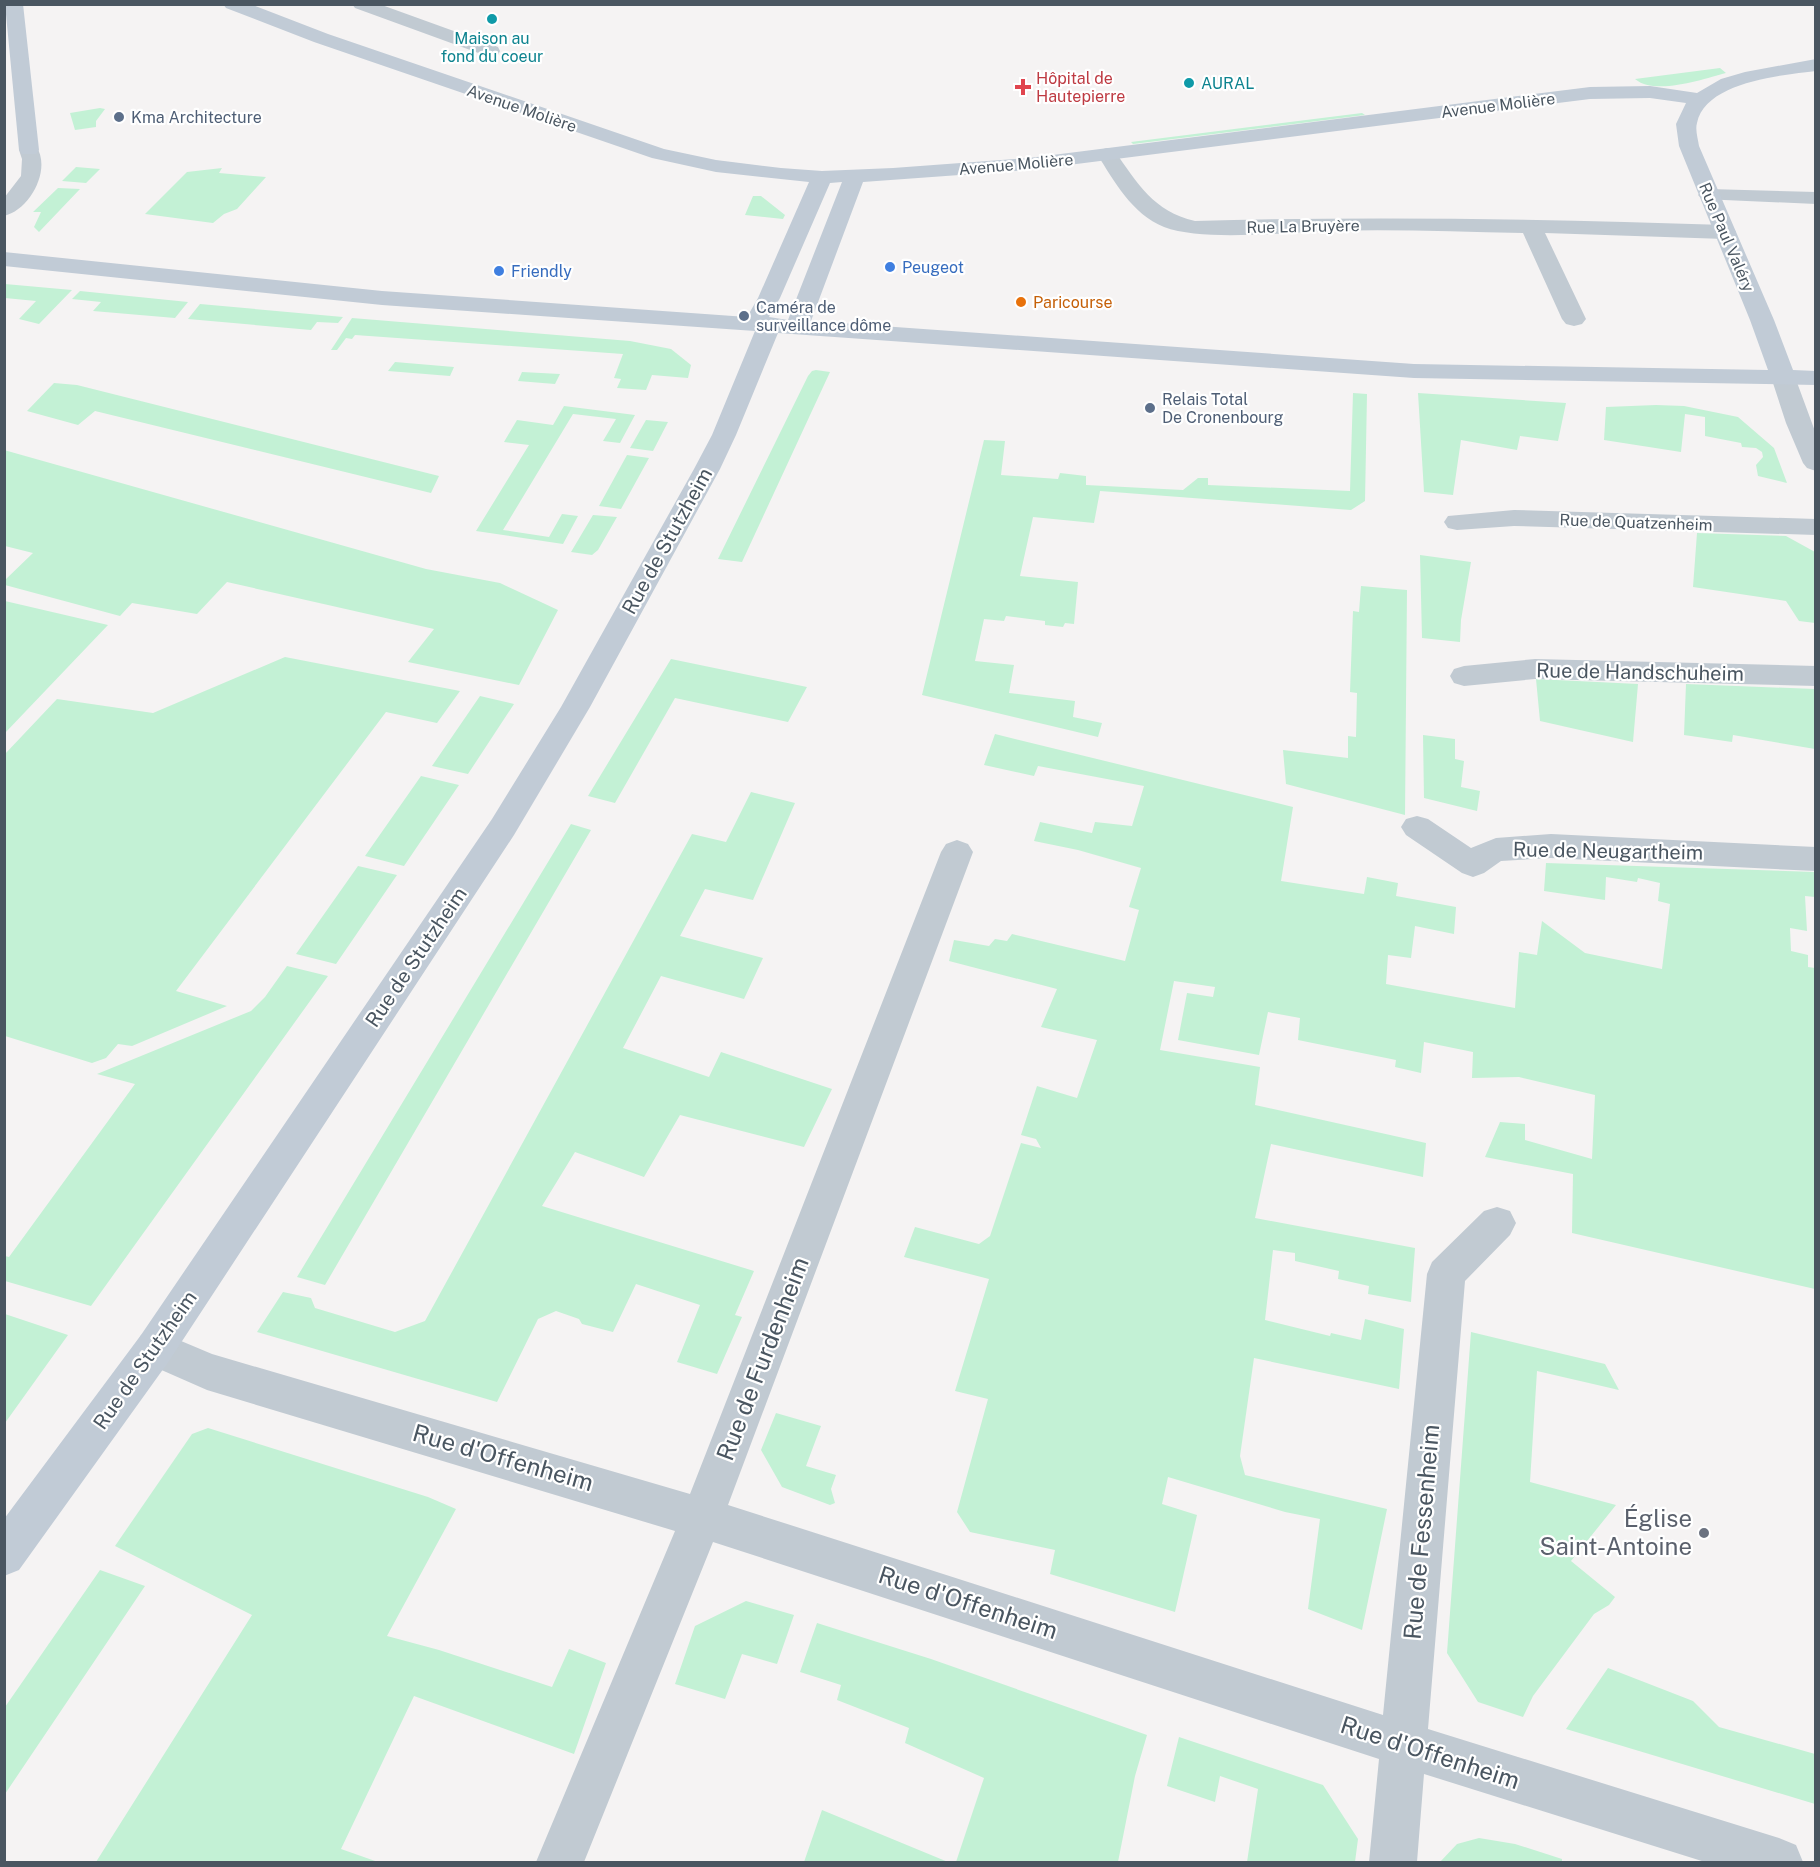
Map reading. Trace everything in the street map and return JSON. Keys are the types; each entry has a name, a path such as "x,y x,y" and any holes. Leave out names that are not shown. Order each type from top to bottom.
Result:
{"street":[{"path":"4,210 30,182 33,161 29,150 14,4"},
{"name":"Avenue Molière","path":"232,4 321,38 659,154 744,170 822,177 979,168 1590,93 1650,92 1701,99"},
{"path":"361,4 491,51"},
{"path":"1701,99 1717,88 1747,76 1815,65"},
{"name":"Rue Paul Valéry","path":"1701,99 1687,119 1685,136 1783,377"},
{"path":"4,182 20,166 29,150"},
{"name":"Rue La Bruyère","path":"1107,154 1128,186 1146,206 1160,217 1183,226 1208,229 1335,224 1531,226 1725,232"},
{"name":"Rue de Stutzheim","path":"4,1555 155,1348 531,782 707,470 774,325 806,300 855,176"},
{"name":"Rue de Stutzheim","path":"774,325 769,298 822,177"},
{"path":"1709,195 1815,198"},
{"path":"1531,226 1574,319"},
{"path":"4,259 381,298 1414,371 1815,378"},
{"path":"1783,377 1798,423 1815,464"},
{"name":"Rue de Quatzenheim","path":"1457,522 1514,518 1815,527"},
{"name":"Rue de Handschuheim","path":"1464,676 1535,669 1815,676"},
{"name":"Rue de Neugartheim","path":"1417,827 1473,865 1481,857 1497,850 1551,846 1815,859"},
{"name":"Rue de Furdenheim","path":"560,1863 702,1517 957,852"},
{"name":"Rue de Fessenheim","path":"1393,1863 1446,1274 1497,1223"},
{"name":"Rue d'Offenheim","path":"155,1348 218,1374 702,1517 1402,1744 1779,1863"}],"green space":[{"path":"1720,68 1726,73 1679,85 1654,86 1635,79"},
{"path":"105,109 96,121 96,127 75,130 70,113"},
{"path":"1362,113 1365,115 1133,144 1131,142"},
{"path":"76,167 100,169 86,183 62,181"},
{"path":"222,168 219,173 266,177 237,209 224,214 213,223 145,214 187,172"},
{"path":"58,188 80,189 39,232 34,227 41,212 33,212"},
{"path":"753,196 761,196 785,215 783,219 745,215"},
{"path":"4,284 72,290 39,324 19,319 36,301 5,298"},
{"path":"80,291 188,302 175,318 93,311 101,302 72,299"},
{"path":"200,304 343,317 338,323 317,322 311,330 188,319"},
{"path":"352,318 630,341 671,349 691,365 688,378 652,375 646,390 617,388 621,379 614,378 623,354 355,335 352,339 346,338 337,350 331,350"},
{"path":"395,362 454,367 450,376 388,371"},
{"path":"816,370 830,372 742,562 718,559 808,376"},
{"path":"522,372 560,374 555,384 518,381"},
{"path":"54,383 77,385 439,476 431,493 95,411 78,425 27,411"},
{"path":"1353,393 1367,394 1365,501 1351,510 1100,491 1094,523 1033,517 1020,576 1078,582 1074,624 1065,623 1063,627 1045,625 1045,621 1006,616 1004,621 984,619 975,661 1014,665 1009,693 1075,701 1073,717 1102,723 1098,737 922,695 984,440 1005,441 1001,475 1058,479 1060,473 1086,476 1086,485 1183,490 1198,478 1208,478 1208,485 1350,491"},
{"path":"1418,393 1566,403 1558,441 1520,436 1517,450 1461,440 1453,495 1424,492"},
{"path":"564,406 635,415 620,443 603,441 616,419 573,414 503,530 549,537 562,514 578,516 563,544 476,531 529,445 504,442 517,420 553,425"},
{"path":"1684,406 1738,417 1774,448 1787,483 1758,476 1756,465 1763,457 1762,452 1756,448 1742,447 1741,443 1705,436 1705,417 1685,414 1681,452 1604,440 1606,407"},
{"path":"646,420 668,422 653,451 630,448"},
{"path":"4,450 426,569 500,583 558,610 519,685 408,662 434,629 227,582 197,614 132,603 120,616 5,585 5,580 33,553 5,546"},
{"path":"627,455 649,458 621,509 599,506"},
{"path":"593,515 617,517 598,550 592,555 571,552"},
{"path":"1697,533 1786,536 1815,552 1815,623 1799,621 1786,601 1693,587"},
{"path":"1420,555 1471,562 1461,620 1460,642 1422,638"},
{"path":"1361,586 1407,590 1405,815 1286,784 1283,750 1348,758 1348,736 1356,737 1357,693 1350,692 1353,611 1359,612"},
{"path":"4,601 108,625 5,733"},
{"path":"285,657 460,691 437,723 386,712 176,991 227,1006 132,1046 118,1044 106,1058 92,1063 5,1036 5,754 57,699 153,713"},
{"path":"671,659 807,687 788,722 675,698 615,803 588,796"},
{"path":"1536,679 1638,684 1633,742 1540,721"},
{"path":"1686,684 1815,689 1815,749 1733,735 1732,742 1684,735"},
{"path":"480,696 514,704 468,774 432,766"},
{"path":"995,734 1293,807 1281,881 1364,894 1367,877 1398,883 1396,896 1456,907 1454,934 1415,926 1411,958 1388,955 1386,984 1515,1008 1519,952 1537,955 1542,921 1585,953 1662,969 1670,904 1658,901 1660,883 1638,878 1637,882 1606,877 1605,900 1544,891 1546,863 1815,872 1815,897 1805,896 1807,931 1790,928 1791,951 1808,955 1808,967 1815,968 1815,1289 1572,1233 1573,1174 1485,1157 1500,1122 1525,1124 1525,1140 1592,1159 1595,1095 1519,1077 1472,1078 1473,1052 1424,1042 1421,1073 1395,1067 1396,1060 1298,1040 1300,1018 1268,1012 1259,1055 1178,1040 1187,993 1213,997 1215,987 1174,981 1160,1050 1260,1067 1255,1105 1426,1143 1423,1177 1271,1144 1255,1218 1415,1248 1411,1302 1368,1294 1369,1286 1338,1279 1339,1271 1295,1261 1295,1253 1273,1250 1265,1320 1330,1336 1331,1333 1361,1340 1365,1319 1404,1329 1399,1389 1254,1358 1240,1456 1245,1475 1387,1509 1362,1630 1308,1609 1320,1519 1285,1512 1168,1477 1162,1504 1197,1515 1175,1612 1050,1574 1055,1550 970,1532 957,1512 988,1399 955,1391 989,1279 904,1257 915,1227 979,1244 990,1236 1021,1143 1041,1148 1036,1139 1021,1135 1037,1086 1077,1098 1097,1040 1041,1027 1057,989 949,961 954,940 989,946 995,939 1007,941 1012,934 1125,961 1139,910 1129,907 1141,868 1078,850 1034,841 1040,822 1092,833 1095,822 1132,826 1144,786 1038,766 1034,776 984,765"},
{"path":"1423,735 1455,739 1455,759 1464,761 1461,787 1480,791 1477,811 1424,798"},
{"path":"421,776 459,785 404,866 365,856"},
{"path":"751,792 795,803 753,900 705,889 680,936 763,958 744,999 661,976 623,1048 709,1077 721,1052 832,1089 804,1147 680,1115 644,1177 575,1152 542,1206 754,1271 735,1315 742,1317 717,1374 677,1362 700,1305 636,1284 613,1332 582,1324 579,1319 556,1311 538,1319 497,1402 257,1332 283,1292 311,1298 315,1308 395,1332 425,1321 692,834 726,842"},
{"path":"571,824 591,830 325,1285 297,1277"},
{"path":"358,866 397,875 336,964 296,954"},
{"path":"287,966 328,976 91,1306 5,1281 5,1256 9,1257 135,1084 97,1074 251,1011 265,997"},
{"path":"4,1314 68,1335 5,1423"},
{"path":"1471,1332 1605,1364 1619,1390 1537,1371 1530,1482 1616,1505 1571,1561 1615,1597 1609,1605 1594,1614 1533,1696 1523,1717 1478,1702 1447,1653"},
{"path":"776,1413 821,1426 806,1466 836,1475 831,1489 835,1503 830,1505 782,1487 761,1450"},
{"path":"208,1428 428,1497 456,1509 387,1636 439,1650 552,1687 569,1649 606,1663 574,1754 414,1696 341,1849 378,1862 96,1862 252,1615 115,1546 192,1434"},
{"path":"100,1570 145,1586 5,1794 5,1707"},
{"path":"746,1601 794,1615 777,1664 742,1654 725,1699 675,1684 695,1626"},
{"path":"817,1623 931,1659 1147,1735 1135,1776 1118,1862 956,1862 984,1778 905,1743 909,1728 837,1700 841,1685 800,1672"},
{"path":"1608,1668 1693,1701 1719,1727 1815,1754 1815,1804 1566,1729"},
{"path":"1179,1737 1323,1785 1358,1839 1355,1862 1247,1862 1258,1789 1220,1776 1215,1802 1167,1786"},
{"path":"822,1810 948,1862 804,1862"},
{"path":"1479,1838 1515,1844 1562,1859 1562,1862 1440,1862 1457,1844"}],"place":[{"name":"Maison au fond du coeur","path":"492,19"},
{"name":"AURAL","path":"1189,83"},
{"name":"Hôpital de Hautepierre","path":"1023,87"},
{"name":"Kma Architecture","path":"119,117"},
{"name":"Peugeot","path":"890,267"},
{"name":"Friendly","path":"499,271"},
{"name":"Paricourse","path":"1021,302"},
{"name":"Caméra de surveillance dôme","path":"744,316"},
{"name":"Relais Total De Cronenbourg","path":"1150,408"},
{"name":"Église Saint-Antoine","path":"1704,1533"}]}
